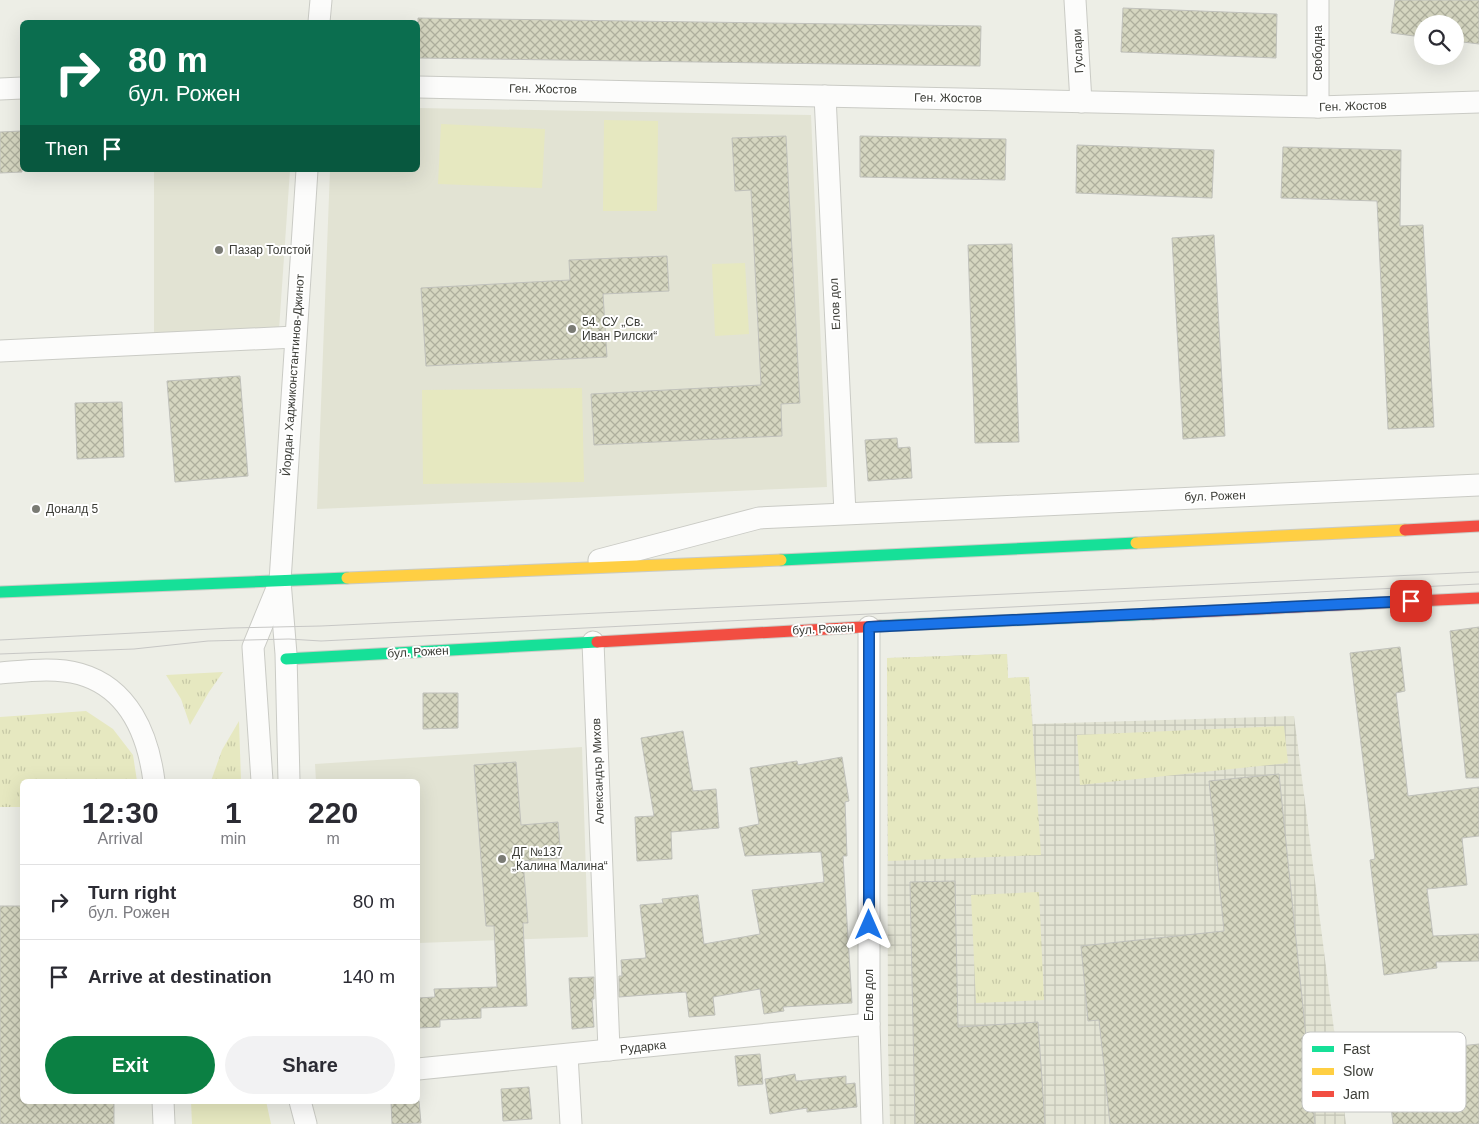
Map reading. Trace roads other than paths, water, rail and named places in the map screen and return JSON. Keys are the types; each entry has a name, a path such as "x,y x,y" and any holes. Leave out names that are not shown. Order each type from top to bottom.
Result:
{"main road":[{"name":"бул. Рожен","path":"0,592 865,557 1479,526"},
{"name":"бул. Рожен","path":"286,660 869,627 1479,598"}],"street":[{"path":"319,20 321,0"},
{"name":"Гуслари","path":"1076,0 1081,102"},
{"name":"Свободна","path":"1318,0 1318,107"},
{"name":"Ген. Жостов","path":"420,87 1318,107 1479,102"},
{"path":"0,89 20,88"},
{"name":"Елов дол","path":"825,96 845,512"},
{"name":"Йордан Хаджиконстантинов-Джинот","path":"280,581 307,172"},
{"path":"0,351 295,337"},
{"name":"бул. Рожен","path":"568,569 759,518 845,512 1479,485"},
{"path":"280,581 286,660 289,779"},
{"path":"262,779 253,647 280,581"},
{"name":"Елов дол","path":"869,627 869,1024 872,1124"},
{"name":"Александър Михов","path":"593,642 609,1050"},
{"path":"0,673 52,670 81,674 107,687 124,700 138,724 149,749 154,779"},
{"name":"Рударка","path":"420,1070 869,1024"},
{"path":"567,1054 570,1124"},
{"path":"163,1104 164,1124"},
{"path":"301,1104 306,1124"}],"tram line":[{"path":"0,640 1479,572"},
{"path":"0,654 134,649 208,641 289,639 321,641 1479,584"}],"place":[{"name":"Пазар Толстой","path":"219,250"},
{"name":"54. СУ „Св. Иван Рилски“","path":"572,329"},
{"name":"Доналд 5","path":"36,509"},
{"name":"ДГ №137 „Калина Малина“","path":"502,859"}]}
